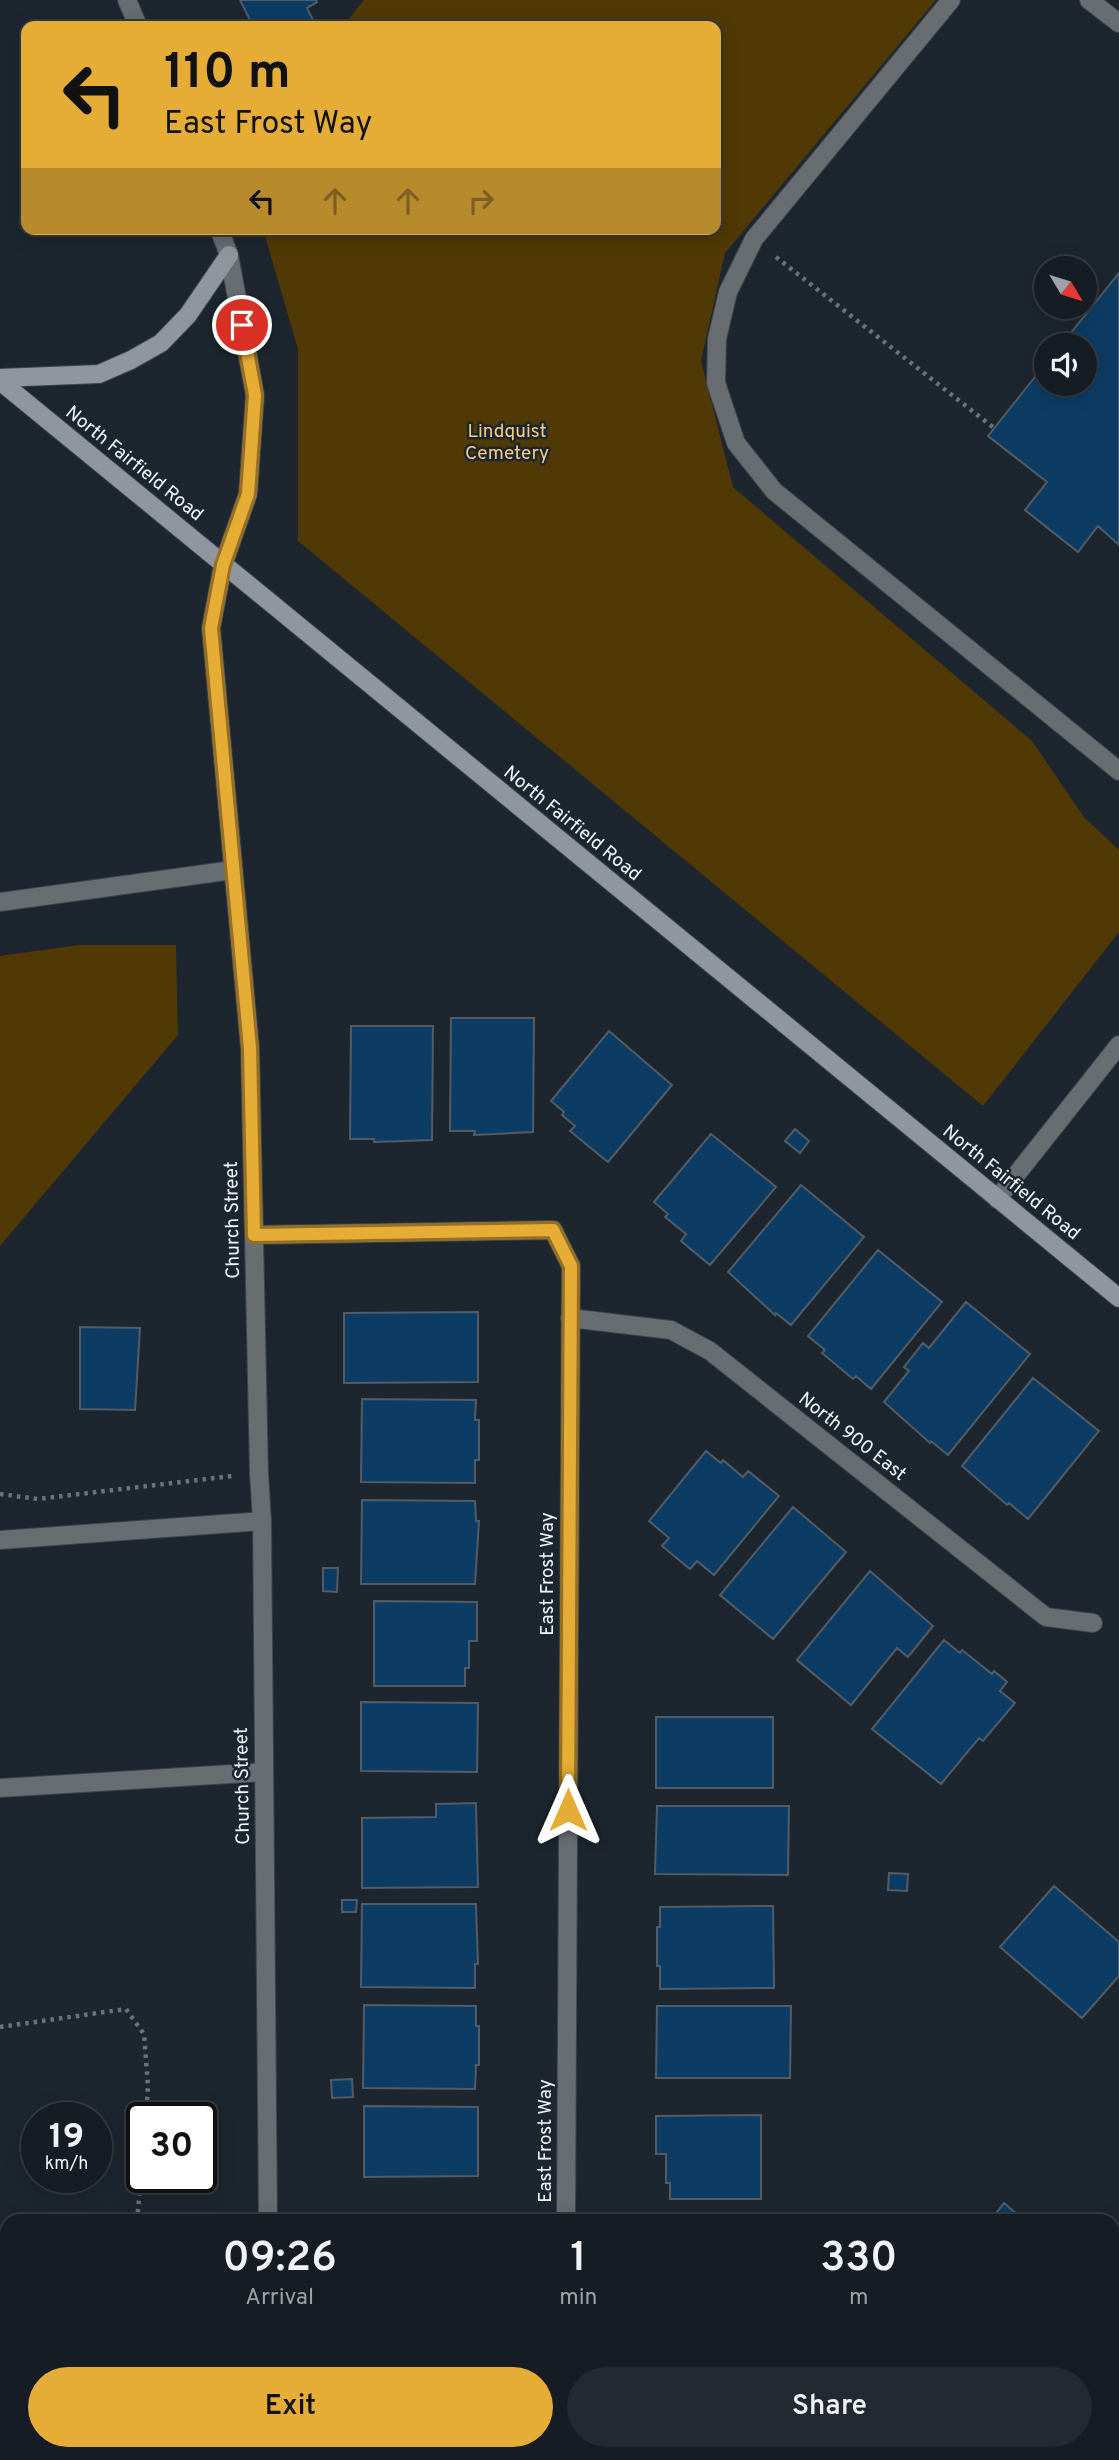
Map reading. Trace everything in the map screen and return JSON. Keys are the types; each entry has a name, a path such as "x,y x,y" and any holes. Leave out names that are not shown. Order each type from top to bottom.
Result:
{"main road":[{"path":"0,379 99,374 131,360 161,343 188,315 229,255"},
{"name":"North Fairfield Road","path":"0,379 223,565 1119,1298"}],"street":[{"path":"127,0 136,21"},
{"path":"950,0 754,239 728,292 717,339 716,383 736,443 774,491 1119,771"},
{"path":"1089,0 1119,23"},
{"name":"Church Street","path":"221,235 229,255 255,395 248,494 223,565 211,628 250,1048 262,1521 268,2214"},
{"path":"0,902 233,870"},
{"path":"997,1199 1119,1045"},
{"name":"East Frost Way","path":"254,1235 553,1230 571,1266 566,2214"},
{"name":"North 900 East","path":"570,1318 671,1330 710,1351 1046,1617 1094,1623"},
{"path":"0,1540 262,1521"},
{"path":"0,1788 264,1772"}],"path":[{"path":"754,239 994,428"},
{"path":"0,1494 38,1499 259,1473"},
{"path":"0,2027 126,2009 144,2034 147,2102"},
{"path":"138,2214 140,2193"}],"green space":[{"name":"Lindquist Cemetery","path":"364,0 936,0 725,253 701,361 733,487 1032,741 1084,817 1119,850 1119,932 983,1106 298,541 298,349 265,235 721,235 721,21 347,21"},
{"path":"79,945 176,945 178,1035 0,1246 0,956"}],"building":[{"path":"240,0 317,2 307,8 314,21 250,21"},
{"path":"1119,273 1119,545 1098,526 1078,552 1025,510 1047,482 988,436 1034,378 1034,396 1097,396 1097,333 1071,333 1082,319 1097,319 1097,300"},
{"path":"451,1018 534,1018 533,1132 474,1135 475,1131 450,1131"},
{"path":"351,1026 433,1026 432,1140 374,1142 374,1139 350,1139"},
{"path":"609,1031 672,1085 608,1162 570,1131 575,1126 551,1101"},
{"path":"795,1129 809,1141 800,1153 785,1141"},
{"path":"711,1134 776,1187 710,1265 681,1241 686,1234 665,1217 668,1214 654,1202"},
{"path":"801,1185 864,1237 791,1325 776,1313 775,1315 728,1272"},
{"path":"878,1250 942,1302 871,1389 856,1376 853,1379 822,1353 825,1350 808,1336"},
{"path":"966,1302 1030,1354 948,1455 931,1441 930,1443 884,1402 909,1371 904,1367 923,1343 929,1348"},
{"path":"478,1312 478,1382 344,1383 344,1313"},
{"path":"80,1327 140,1328 135,1410 80,1409"},
{"path":"1033,1378 1099,1431 1028,1519 1009,1503 1007,1505 962,1466"},
{"path":"362,1399 476,1400 479,1460 475,1460 475,1483 361,1482"},
{"path":"706,1451 721,1463 723,1460 743,1477 748,1471 779,1496 714,1575 697,1561 690,1569 662,1546 669,1538 649,1521"},
{"path":"362,1500 475,1501 476,1521 479,1521 475,1584 361,1584"},
{"path":"793,1507 846,1552 773,1639 720,1595"},
{"path":"323,1568 338,1568 337,1592 323,1591"},
{"path":"870,1571 933,1626 908,1657 897,1648 851,1705 797,1660"},
{"path":"374,1601 477,1602 477,1641 469,1641 469,1668 465,1668 465,1686 374,1686"},
{"path":"944,1640 1007,1682 1000,1691 1015,1703 983,1741 979,1738 941,1784 872,1729"},
{"path":"361,1702 478,1703 477,1772 361,1771"},
{"path":"656,1717 773,1717 773,1788 656,1788"},
{"path":"476,1803 478,1887 362,1888 362,1818 436,1817 436,1804"},
{"path":"657,1806 789,1806 788,1875 655,1874"},
{"path":"889,1873 908,1874 907,1891 888,1890"},
{"path":"1054,1886 1119,1942 1119,1976 1082,2018 1000,1947"},
{"path":"342,1900 357,1900 356,1912 342,1912"},
{"path":"362,1904 476,1904 478,1964 475,1964 475,1988 361,1987"},
{"path":"773,1906 774,1988 660,1989 657,1927 660,1927 660,1907"},
{"path":"364,2005 476,2006 479,2065 476,2065 475,2089 363,2088"},
{"path":"657,2006 791,2006 790,2078 656,2078"},
{"path":"352,2079 353,2097 332,2098 331,2080"},
{"path":"364,2106 478,2107 478,2176 364,2177"},
{"path":"761,2115 761,2199 670,2199 670,2183 666,2183 666,2154 656,2154 656,2116"},
{"path":"1004,2203 1017,2214 995,2214"}],"route":[{"path":"242,325 255,395 248,494 223,565 211,628 250,1048 254,1235 553,1230 571,1266 568,1810"}]}
